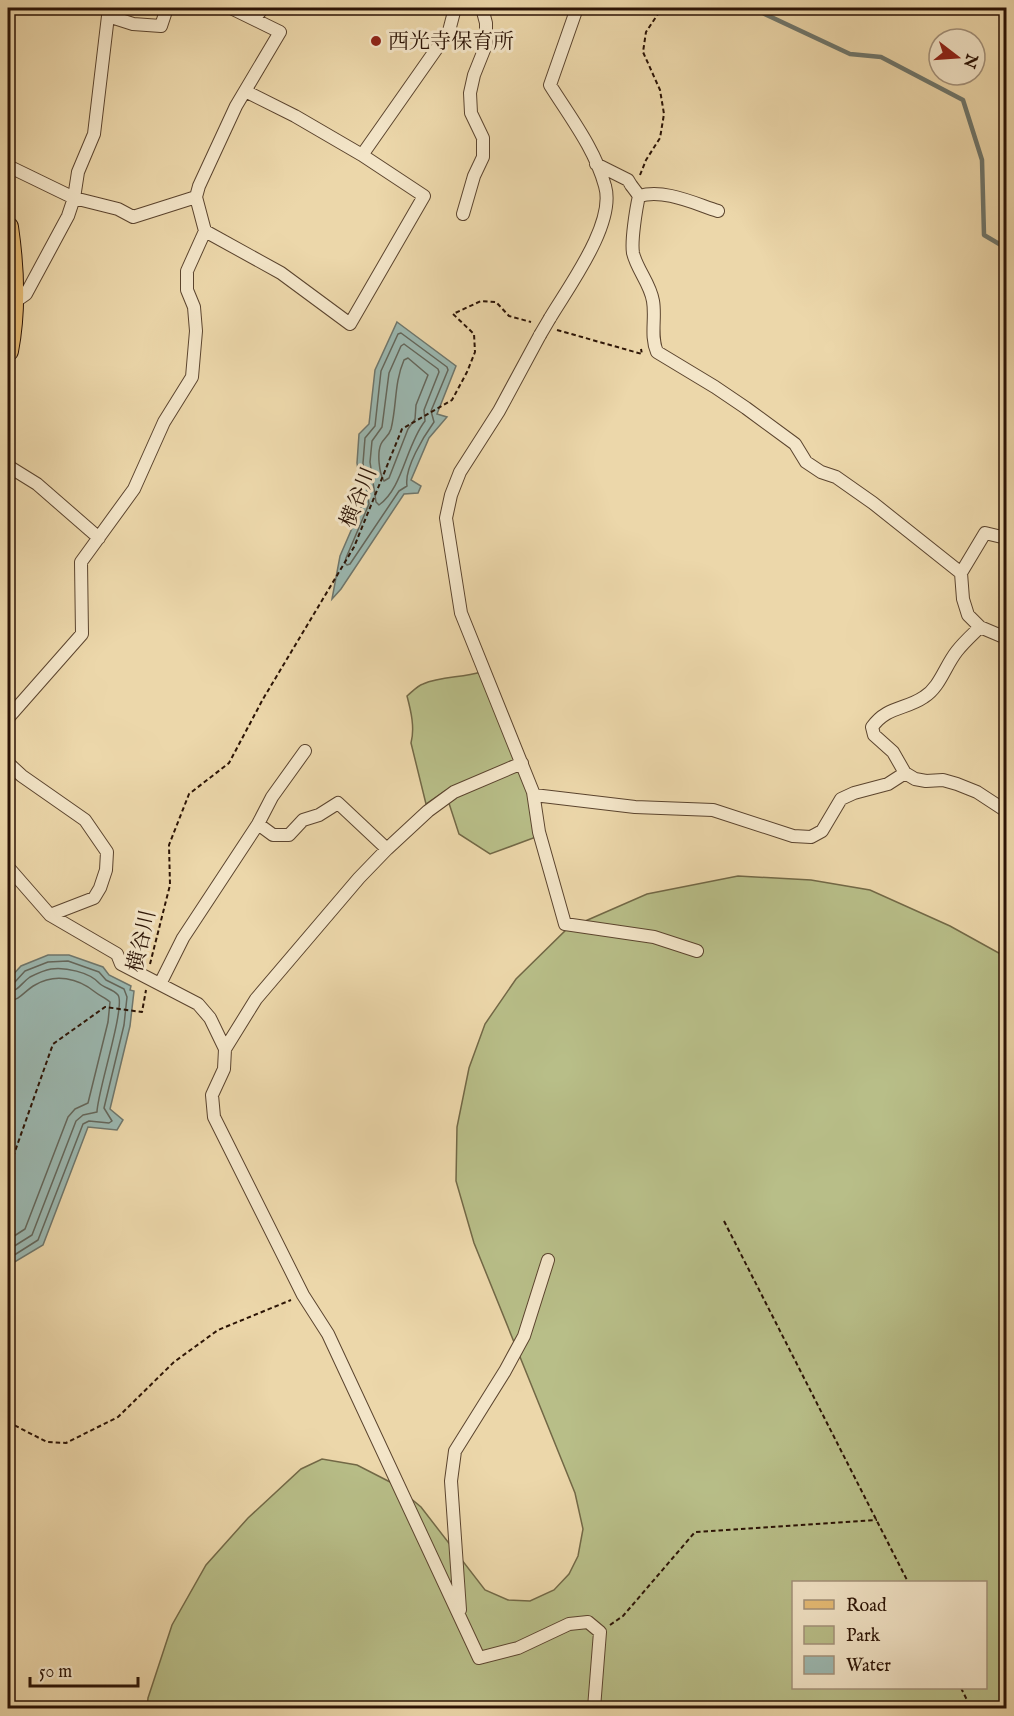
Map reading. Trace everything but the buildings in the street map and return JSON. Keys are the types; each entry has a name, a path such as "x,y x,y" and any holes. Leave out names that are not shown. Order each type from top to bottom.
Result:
{"main road":[{"path":"8,227 12,256 13,303 8,351"}],"street":[{"path":"13,303 26,294 68,216 74,198 78,172 94,134 110,12 133,24 160,26 167,8"},
{"path":"8,718 82,634 81,562 134,489 164,422 192,377 196,331 194,307 187,290 187,271 204,231 196,197 199,186 245,91 279,32 231,8"},
{"path":"254,19 263,8"},
{"path":"362,155 449,31 455,8"},
{"path":"463,214 474,176 483,157 483,138 471,113 470,93 474,75 486,45 486,23 482,8"},
{"path":"577,8 550,85 590,147 606,188 602,225 551,323 540,335 499,411 460,472 451,495 446,518 461,613 534,795 539,832 565,924 654,938 697,951"},
{"path":"204,231 281,273 350,324 424,196 362,155 295,116 245,91"},
{"path":"596,164 628,180 636,189 649,194 669,195 718,210"},
{"path":"8,166 74,198 118,209 133,217 196,197"},
{"path":"636,189 632,251 649,287 653,303 653,343 657,352 746,408 795,444 806,462 821,472 836,477 873,502 961,573"},
{"path":"8,466 37,484 99,538"},
{"path":"1006,538 985,533 961,573 963,599 968,615 980,627 1006,638"},
{"path":"980,627 956,651 932,692 910,705 892,710 879,717 872,727 874,735 893,752 905,773 915,779 943,780 957,784 977,792 1006,811"},
{"path":"160,984 183,938 258,824 272,797 304,751"},
{"path":"8,763 22,776 85,820 107,852 106,870 94,898 50,915"},
{"path":"225,1049 256,999 352,886 387,849 428,810 454,792 522,763"},
{"path":"534,795 635,807 713,810 793,836 811,837 822,831 841,799 888,784 905,773"},
{"path":"258,824 273,835 289,835 303,820 319,815 338,803 387,849"},
{"path":"8,867 50,915 117,954 121,964 198,1004 210,1018 225,1049 224,1069 212,1095 214,1117 303,1295 328,1334 479,1658 518,1648 569,1624 588,1622 600,1632 594,1708"},
{"path":"461,1620 456,1578 452,1481 455,1451 525,1336 548,1260"}],"path":[{"path":"636,189 646,159 660,138 662,130 664,114 660,90 644,52 646,32 662,8"},
{"name":"横谷川","path":"8,1171 53,1044 105,1007 142,1012 170,885 169,845 189,794 230,763 268,689 354,547 402,429 452,400 475,351 474,334 453,314 482,301 496,302 509,316 534,323"},
{"path":"551,323 642,354 640,345"},
{"path":"724,1221 908,1581"},
{"path":"8,1422 47,1442 66,1443 118,1417 174,1362 218,1330 303,1295"},
{"path":"600,1632 623,1616 695,1532 877,1520"},
{"path":"962,1689 971,1708"}],"green space":[{"path":"481,672 529,794 536,837 490,854 459,834 445,791 426,804 411,743 413,725 407,696 419,686 430,681"},
{"path":"738,876 811,880 870,890 950,926 1006,957 1006,1708 147,1708 148,1698 172,1625 206,1565 248,1518 301,1469 322,1459 357,1465 392,1483 421,1507 485,1590 508,1600 530,1601 554,1590 569,1574 578,1556 583,1529 575,1493 474,1243 456,1181 457,1127 469,1068 485,1024 516,979 567,929 647,894"}],"water":[{"path":"397,322 456,366 437,414 447,417 429,438 411,480 421,486 418,493 404,494 332,599 340,556 363,503 357,463 359,434 369,424 375,370"},
{"path":"48,955 69,955 103,967 109,975 131,986 130,990 134,991 130,1026 110,1109 123,1120 117,1130 88,1127 43,1245 8,1266 8,980 21,966"}],"waterway":[{"path":"752,8 850,54 881,57 963,100 982,160 984,235 1006,248"}],"place":[{"name":"西光寺保育所","path":"376,41"}]}
